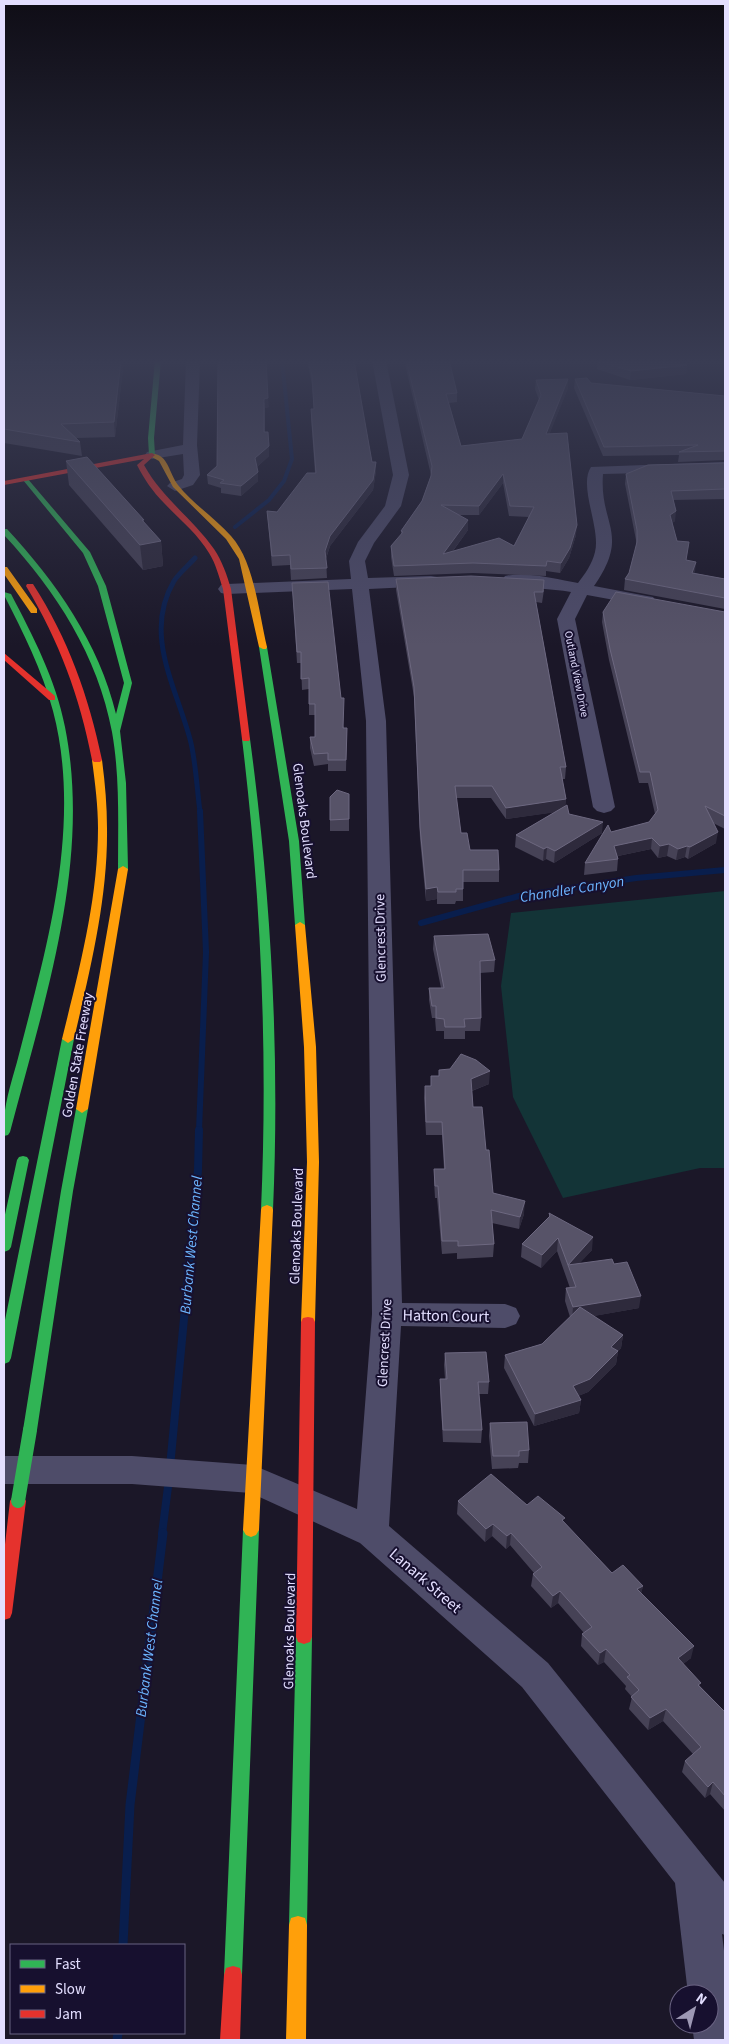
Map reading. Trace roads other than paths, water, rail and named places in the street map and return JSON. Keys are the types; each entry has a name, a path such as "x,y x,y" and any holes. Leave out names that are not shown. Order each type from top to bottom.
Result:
{"main road":[{"path":"6,482 145,455"},
{"name":"Glenoaks Boulevard","path":"150,455 140,465 146,482 160,500 208,545 218,561 227,589 260,843 270,1048 270,1163 253,1479 230,2040"},
{"name":"Glenoaks Boulevard","path":"154,455 162,460 175,486 235,545 243,559 251,588 280,745 294,841 310,1046 313,1162 307,1353 307,1501 296,2040"},
{"path":"25,479 86,552 102,586 128,683 116,732"},
{"name":"Golden State Freeway","path":"4,531 34,562 69,612 102,679 116,732 123,803 123,872 103,997 67,1191 18,1501 4,1613"},
{"path":"4,554 43,604 63,645 80,690 93,738 102,827 98,881 83,970 26,1237 4,1358"},
{"path":"4,569 22,592 45,632 57,658 75,717"},
{"path":"4,590 32,641 52,698 64,745 68,795 65,856 47,952 4,1132"},
{"path":"4,656 52,698"},
{"path":"4,1247 26,1148"}],"street":[{"path":"175,486 188,482 192,475 191,455"},
{"name":"Glencrest Drive","path":"372,1532 387,1314 376,721 356,561 366,542 393,506 401,476 397,455"},
{"name":"Outland View Drive","path":"604,807 566,619 569,608 598,566 604,550 596,470 725,466"},
{"path":"499,578 583,589 668,605"},
{"path":"227,589 450,580"},
{"name":"Hatton Court","path":"387,1314 505,1316"},
{"name":"Lanark Street","path":"4,1470 132,1470 253,1479 307,1501 372,1532 535,1676 725,1915"},
{"path":"694,1878 715,2040"}],"waterway":[{"name":"Burbank West Channel","path":"235,527 269,500 284,481 292,455"},
{"name":"Burbank West Channel","path":"195,558 174,581 165,601 161,622 162,642 171,683 193,751 200,812"},
{"name":"Burbank West Channel","path":"199,1131 206,952 200,811"},
{"name":"Chandler Canyon","path":"421,923 519,896 636,878 725,870"},
{"name":"Burbank West Channel","path":"170,1467 198,1170 199,1130"},
{"name":"Burbank West Channel","path":"162,1534 169,1479"},
{"name":"Burbank West Channel","path":"123,1944 130,1805 163,1533"},
{"name":"Burbank West Channel","path":"117,2040 118,2034"}]}
